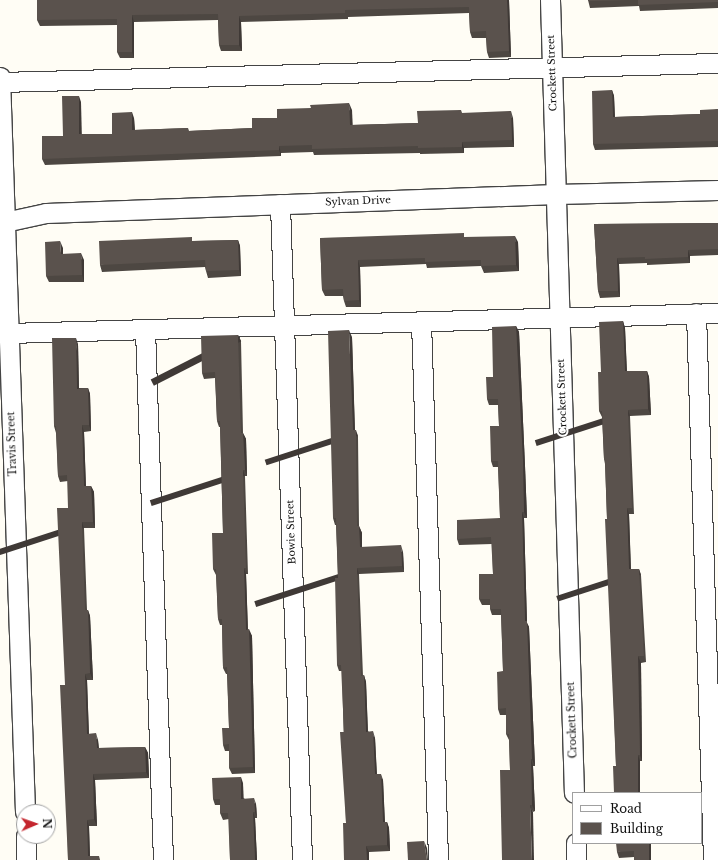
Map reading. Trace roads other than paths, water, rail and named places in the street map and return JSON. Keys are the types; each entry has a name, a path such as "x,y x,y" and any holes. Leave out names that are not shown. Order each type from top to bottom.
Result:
{"street":[{"name":"Crockett Street","path":"550,0 574,792"},
{"path":"0,82 718,63"},
{"name":"Travis Street","path":"0,77 2,222 8,333 5,383 25,804"},
{"name":"Sylvan Drive","path":"2,222 46,213 556,194 718,190"},
{"name":"Bowie Street","path":"280,204 302,860"},
{"path":"696,313 713,860"},
{"path":"8,333 718,313"},
{"path":"421,321 438,860"},
{"path":"145,329 163,860"},
{"path":"26,844 26,860"},
{"path":"576,844 576,860"}]}
